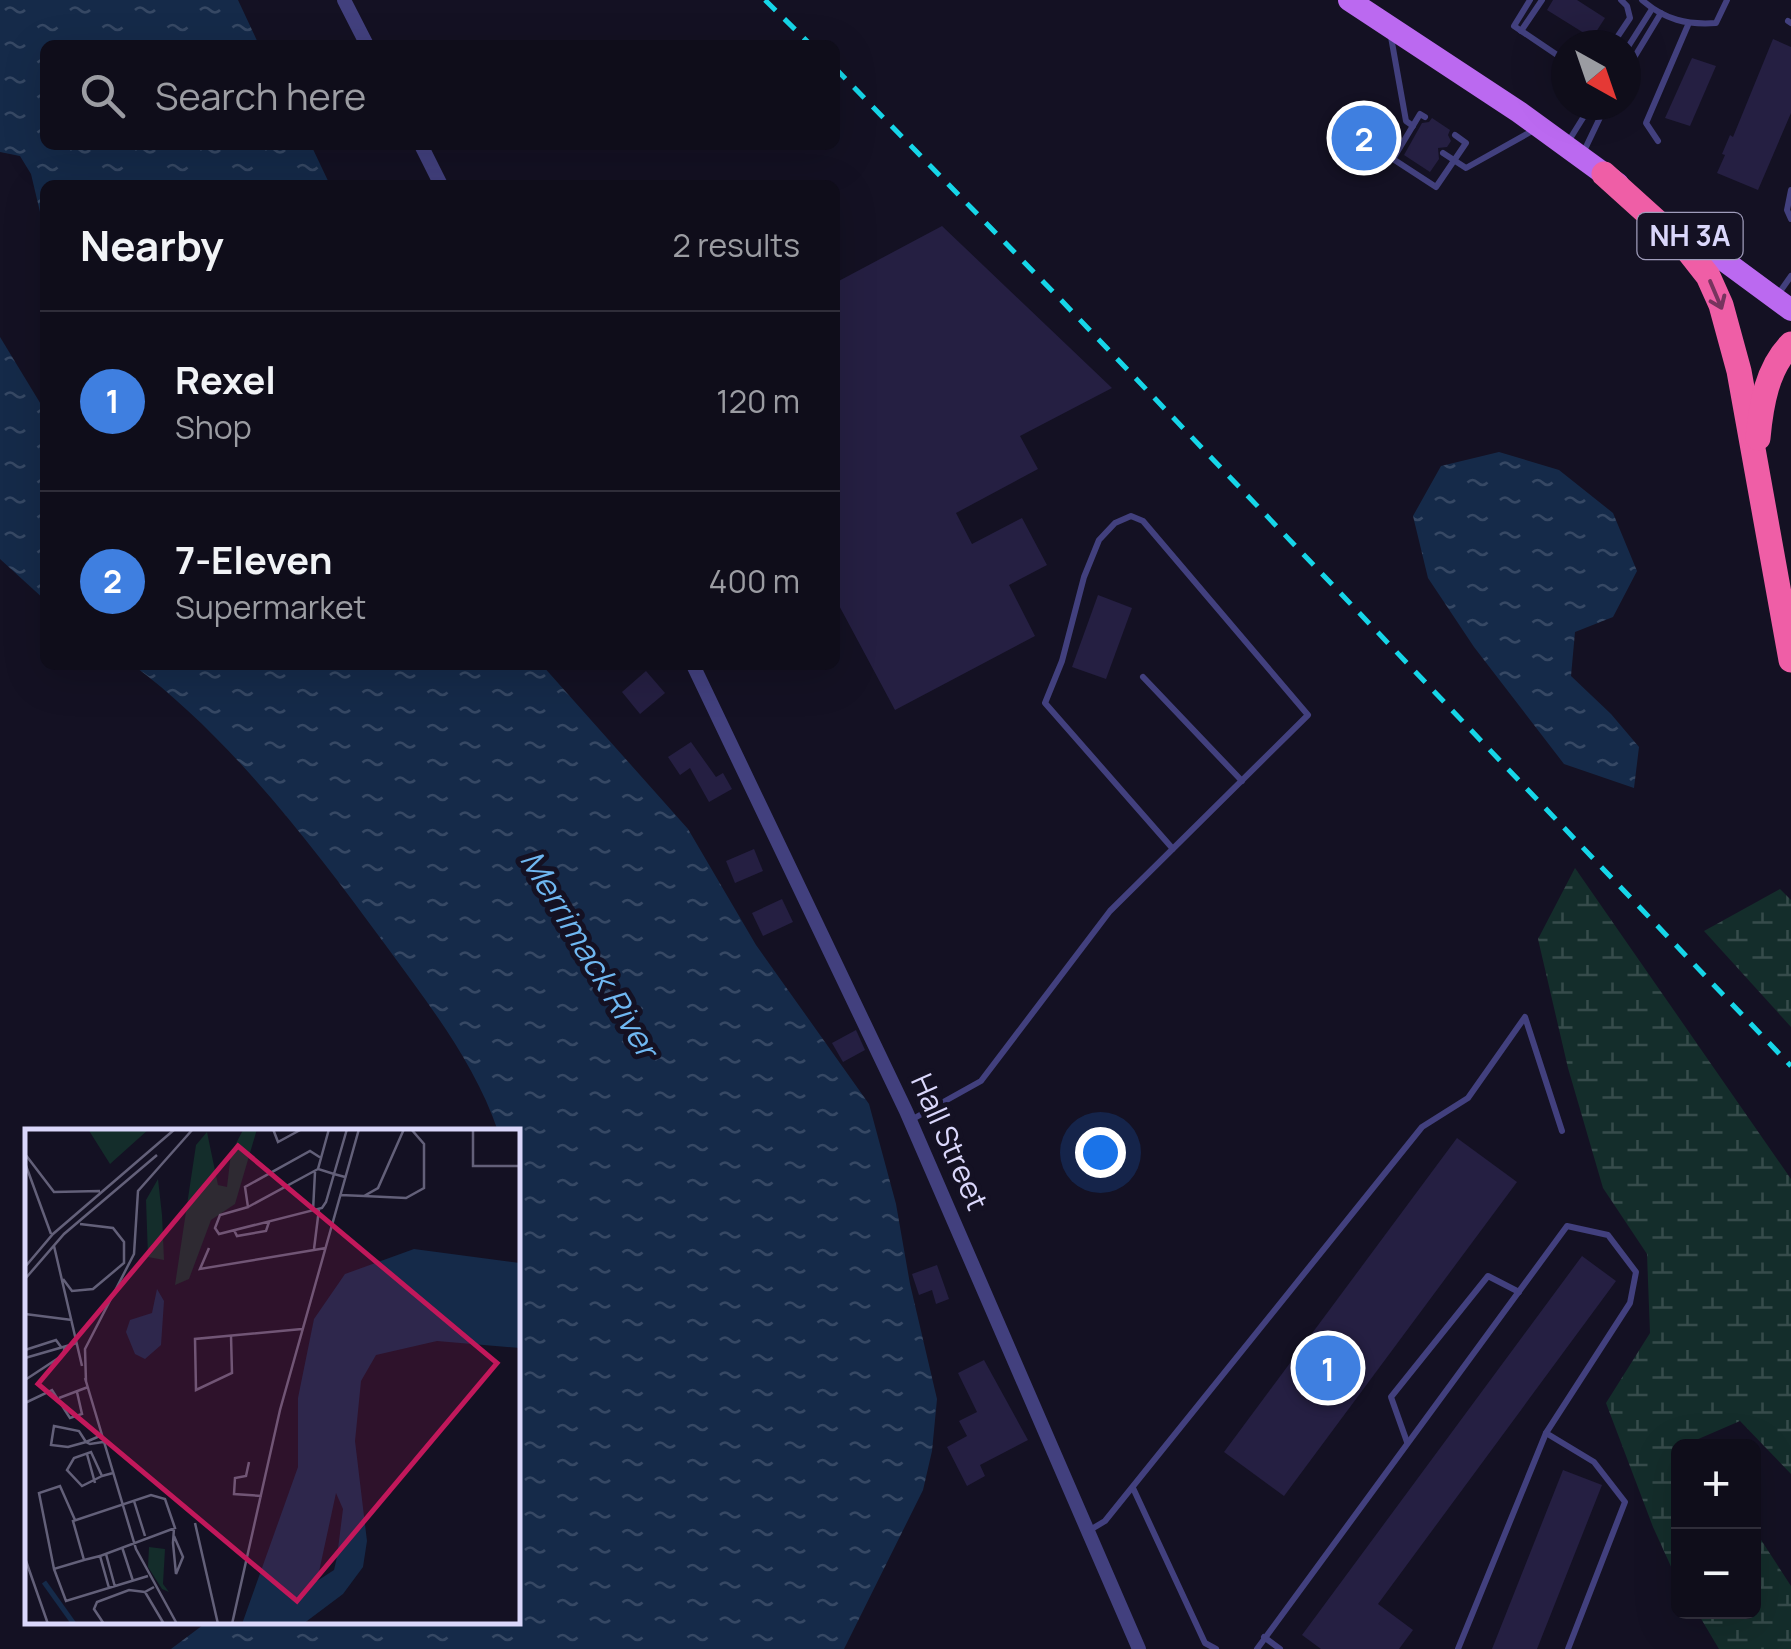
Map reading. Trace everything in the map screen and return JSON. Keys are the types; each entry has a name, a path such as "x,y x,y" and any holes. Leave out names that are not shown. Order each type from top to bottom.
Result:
{"highway":[{"path":"1604,174 1686,248 1713,286 1730,332 1791,660"},
{"path":"1756,473 1765,394 1777,362 1791,344"}],"main road":[{"name":"NH 3A","path":"1358,3 1574,151 1783,304"}],"street":[{"path":"344,0 364,40"},
{"path":"424,150 439,180"},
{"name":"Hall Street","path":"695,670 910,1121 1140,1649"}],"lane":[{"path":"1517,28 1530,0"},
{"path":"1517,28 1542,0"},
{"path":"1621,0 1630,18 1622,30"},
{"path":"1642,0 1688,25 1716,24 1726,0"},
{"path":"1638,30 1652,8"},
{"path":"1641,46 1661,13"},
{"path":"1658,141 1646,123 1688,25"},
{"path":"1389,26 1406,121 1412,130"},
{"path":"1517,28 1551,51"},
{"path":"1425,117 1420,114 1393,159 1436,186 1466,143 1455,135"},
{"path":"1574,151 1585,120"},
{"path":"1574,151 1596,120"},
{"path":"1443,153 1466,168 1539,127"},
{"path":"1791,190 1787,210 1791,219"},
{"path":"1783,304 1791,276"},
{"path":"910,1121 981,1082 1110,912 1308,716 1142,521 1130,516 1115,523 1099,540 1045,704 1173,849"},
{"path":"1143,677 1242,781"},
{"path":"1088,1530 1106,1521 1422,1126 1468,1098 1525,1017 1562,1131"},
{"path":"1257,1649 1568,1226 1608,1235 1636,1272 1630,1303 1546,1433 1458,1649"},
{"path":"1408,1443 1392,1397 1488,1276 1519,1292"},
{"path":"1546,1433 1594,1462 1625,1502 1568,1649"},
{"path":"1133,1487 1205,1642 1216,1649"},
{"path":"1264,1637 1280,1649"}],"green space":[{"path":"1575,868 1791,1179 1791,1474 1740,1421 1698,1439 1671,1439 1671,1567 1606,1403 1650,1333 1647,1254 1603,1188 1568,1068 1538,939"},
{"path":"1780,889 1791,900 1791,1027 1704,931"},
{"path":"1761,1540 1791,1586 1791,1649 1719,1649 1701,1619 1761,1619"}],"water":[{"path":"0,0 238,0 257,40 40,40 40,150 313,150 328,180 40,180 40,212 31,174 20,156 0,152"},
{"path":"0,337 40,403 40,595 0,559"},
{"path":"1499,452 1559,470 1613,513 1637,571 1613,617 1575,632 1571,676 1639,747 1634,788 1564,764 1474,647 1428,578 1413,516 1441,466"},
{"name":"Merrimack River","path":"139,670 546,670 688,829 756,945 869,1104 896,1204 937,1399 923,1490 844,1649 171,1649 204,1624 520,1624 522,1201 520,1129 497,1129 463,1056 417,987 328,869 268,794 168,693"}],"building":[{"path":"1553,0 1577,0 1605,18 1597,30 1579,30 1547,10"},
{"path":"1773,39 1791,47 1791,113 1758,190 1717,173"},
{"path":"1692,58 1716,66 1690,126 1665,118"},
{"path":"1350,114 1392,142 1378,162 1337,135"},
{"path":"1432,118 1450,130 1451,141 1447,147 1438,148 1439,159 1430,172 1404,155 1422,123"},
{"path":"942,226 1112,388 1020,436 1038,469 956,513 972,544 1022,518 1047,565 1009,585 1035,636 895,710 840,607 840,280"},
{"path":"1098,595 1132,608 1106,679 1072,667"},
{"path":"646,671 665,693 640,714 622,692"},
{"path":"691,742 716,777 723,773 732,789 709,802 690,768 680,775 668,757"},
{"path":"754,849 763,871 735,883 726,861"},
{"path":"782,899 793,922 763,936 752,913"},
{"path":"856,1030 865,1050 843,1062 832,1043"},
{"path":"1457,1138 1517,1182 1284,1496 1224,1452"},
{"path":"1582,1256 1616,1281 1378,1604 1413,1630 1399,1649 1321,1649 1302,1635"},
{"path":"937,1265 949,1299 936,1304 932,1290 919,1295 912,1274"},
{"path":"984,1360 1028,1440 980,1465 985,1476 967,1486 947,1447 967,1436 959,1421 977,1412 958,1373"},
{"path":"1563,1470 1602,1485 1537,1649 1492,1649"}],"railway":[{"path":"765,0 806,40"},
{"path":"840,73 1791,1066"}],"place":[{"name":"7-Eleven","path":"1364,138"},
{"name":"Rexel","path":"1328,1368"}]}
